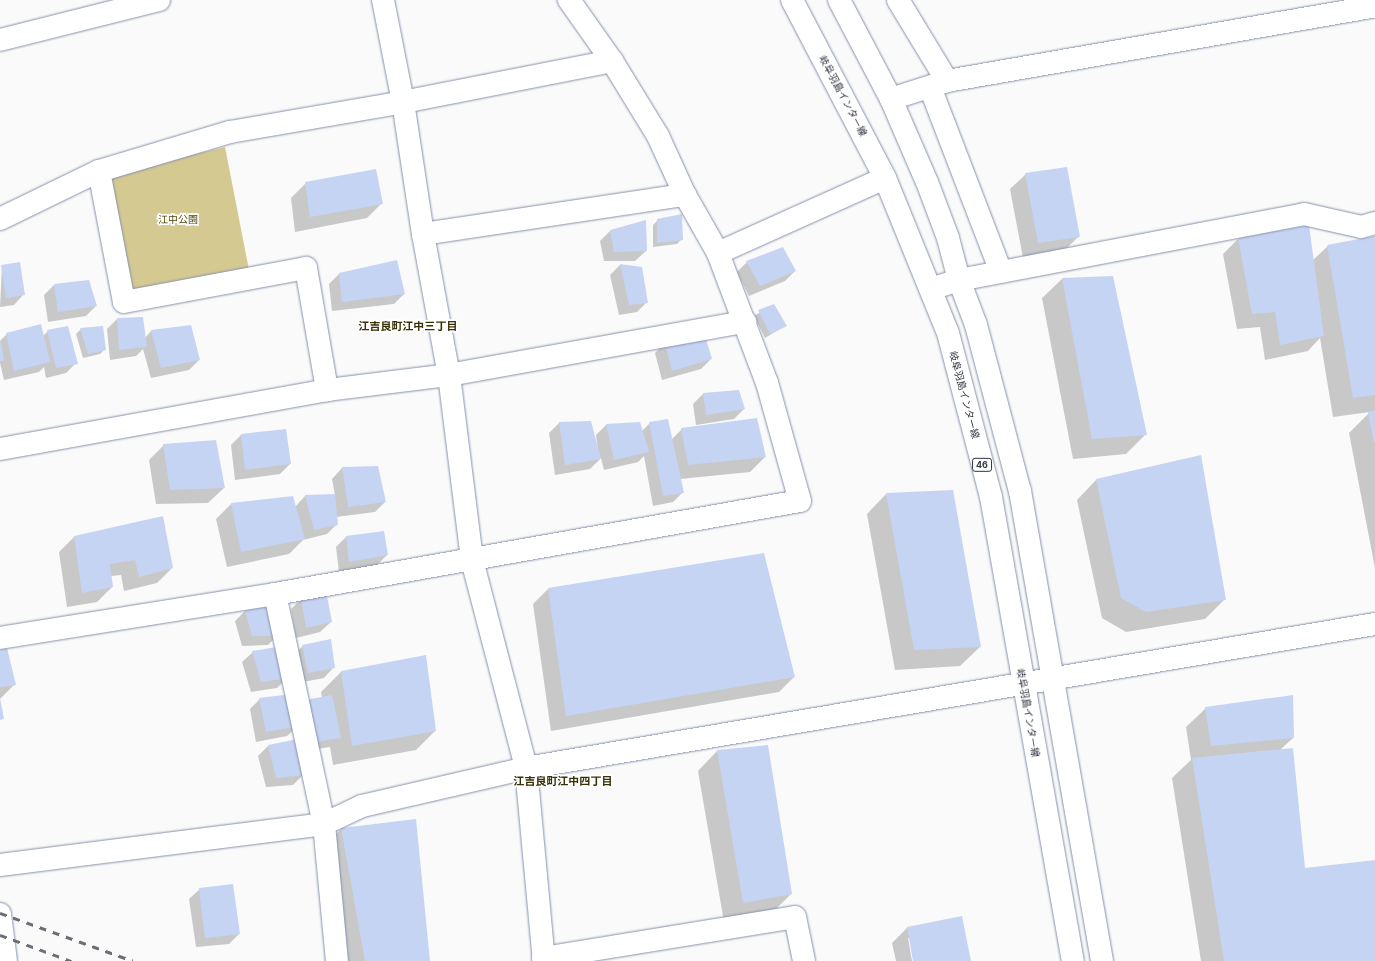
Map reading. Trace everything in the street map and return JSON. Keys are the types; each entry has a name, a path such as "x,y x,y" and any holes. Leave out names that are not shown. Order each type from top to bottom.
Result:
{"street":[{"path":"0,40 159,0"},
{"path":"383,0 403,102 422,234 449,375 472,560 526,768 544,959 795,917 804,961"},
{"path":"0,638 275,594 800,501 767,383 718,253 684,195 658,136 612,61 570,0"},
{"name":"岐阜羽島インター線","path":"792,0 885,178 948,334 991,497 1073,961"},
{"path":"839,0 891,99 948,238 958,280 976,325 1020,491 1102,961"},
{"path":"898,0 938,84 1001,272"},
{"path":"891,99 938,84 1375,6"},
{"path":"0,219 99,171 230,132 403,102 612,61"},
{"path":"99,171 124,302 306,268 327,390"},
{"path":"718,253 885,178"},
{"path":"422,234 684,195"},
{"path":"930,289 958,280 1304,214 1361,227 1375,223"},
{"path":"0,450 327,390 449,375 745,322"},
{"path":"275,594 324,824 337,961"},
{"path":"0,866 324,824 362,806 526,768 1375,624"},
{"path":"0,914 6,961"}],"green space":[{"name":"江中公園","path":"225,147 249,270 131,292 109,175"}],"building":[{"path":"1067,167 1080,237 1038,243 1025,173"},
{"path":"376,169 383,204 310,217 305,182"},
{"path":"682,214 683,240 657,243 657,219"},
{"path":"646,220 647,251 614,252 610,230"},
{"path":"1309,225 1324,336 1280,345 1275,312 1252,314 1238,238"},
{"path":"1375,236 1375,395 1353,398 1327,245"},
{"path":"783,247 796,271 760,286 746,261"},
{"path":"397,260 405,294 342,302 339,273"},
{"path":"20,262 25,295 6,298 1,265"},
{"path":"620,264 642,267 648,303 629,305"},
{"path":"1113,276 1147,435 1092,439 1062,278"},
{"path":"89,280 97,306 58,312 54,284"},
{"path":"774,304 787,326 770,334 758,310"},
{"path":"143,317 147,347 119,350 117,318"},
{"path":"41,324 50,362 14,371 6,333"},
{"path":"191,325 200,360 161,368 151,330"},
{"path":"68,326 78,364 56,368 47,330"},
{"path":"103,326 106,350 88,354 80,328"},
{"path":"706,339 712,359 672,371 665,342"},
{"path":"1,341 4,361 0,361"},
{"path":"739,390 745,409 706,415 703,393"},
{"path":"1375,410 1375,442 1374,443 1368,412"},
{"path":"757,418 766,457 688,465 681,428"},
{"path":"668,419 684,493 663,496 649,422"},
{"path":"591,421 601,459 565,465 559,422"},
{"path":"640,422 649,452 614,460 606,424"},
{"path":"286,429 291,464 245,470 241,434"},
{"path":"216,440 225,488 170,490 163,444"},
{"path":"1201,455 1226,600 1146,612 1121,598 1096,479"},
{"path":"378,466 386,502 348,507 342,467"},
{"path":"953,490 981,647 914,650 886,493"},
{"path":"335,494 338,525 314,530 305,495"},
{"path":"293,496 305,539 241,552 231,503"},
{"path":"163,516 173,568 139,577 135,560 110,564 113,587 82,593 74,536"},
{"path":"384,531 388,555 349,562 346,536"},
{"path":"764,553 795,677 566,716 548,588"},
{"path":"327,596 332,622 306,628 301,598"},
{"path":"273,606 279,636 252,636 245,610"},
{"path":"331,639 335,668 308,673 302,645"},
{"path":"283,646 288,678 261,682 252,651"},
{"path":"7,648 16,685 0,687 0,650"},
{"path":"426,655 436,731 352,746 341,671"},
{"path":"292,694 299,726 266,732 259,698"},
{"path":"332,695 341,738 314,742 310,699"},
{"path":"1293,695 1294,738 1211,746 1205,707"},
{"path":"0,698 4,719 0,720"},
{"path":"298,739 305,775 276,778 268,745"},
{"path":"768,745 792,894 743,903 717,750"},
{"path":"1293,748 1305,868 1375,860 1375,961 1224,961 1192,758"},
{"path":"416,819 430,961 365,961 341,828"},
{"path":"233,884 240,934 205,938 199,888"},
{"path":"962,916 971,961 913,961 907,927"}],"railway":[{"path":"0,913 133,961"},
{"path":"0,935 71,961"}],"district":[{"name":"江吉良町江中三丁目","path":"408,326"},
{"name":"江吉良町江中四丁目","path":"563,781"}]}
